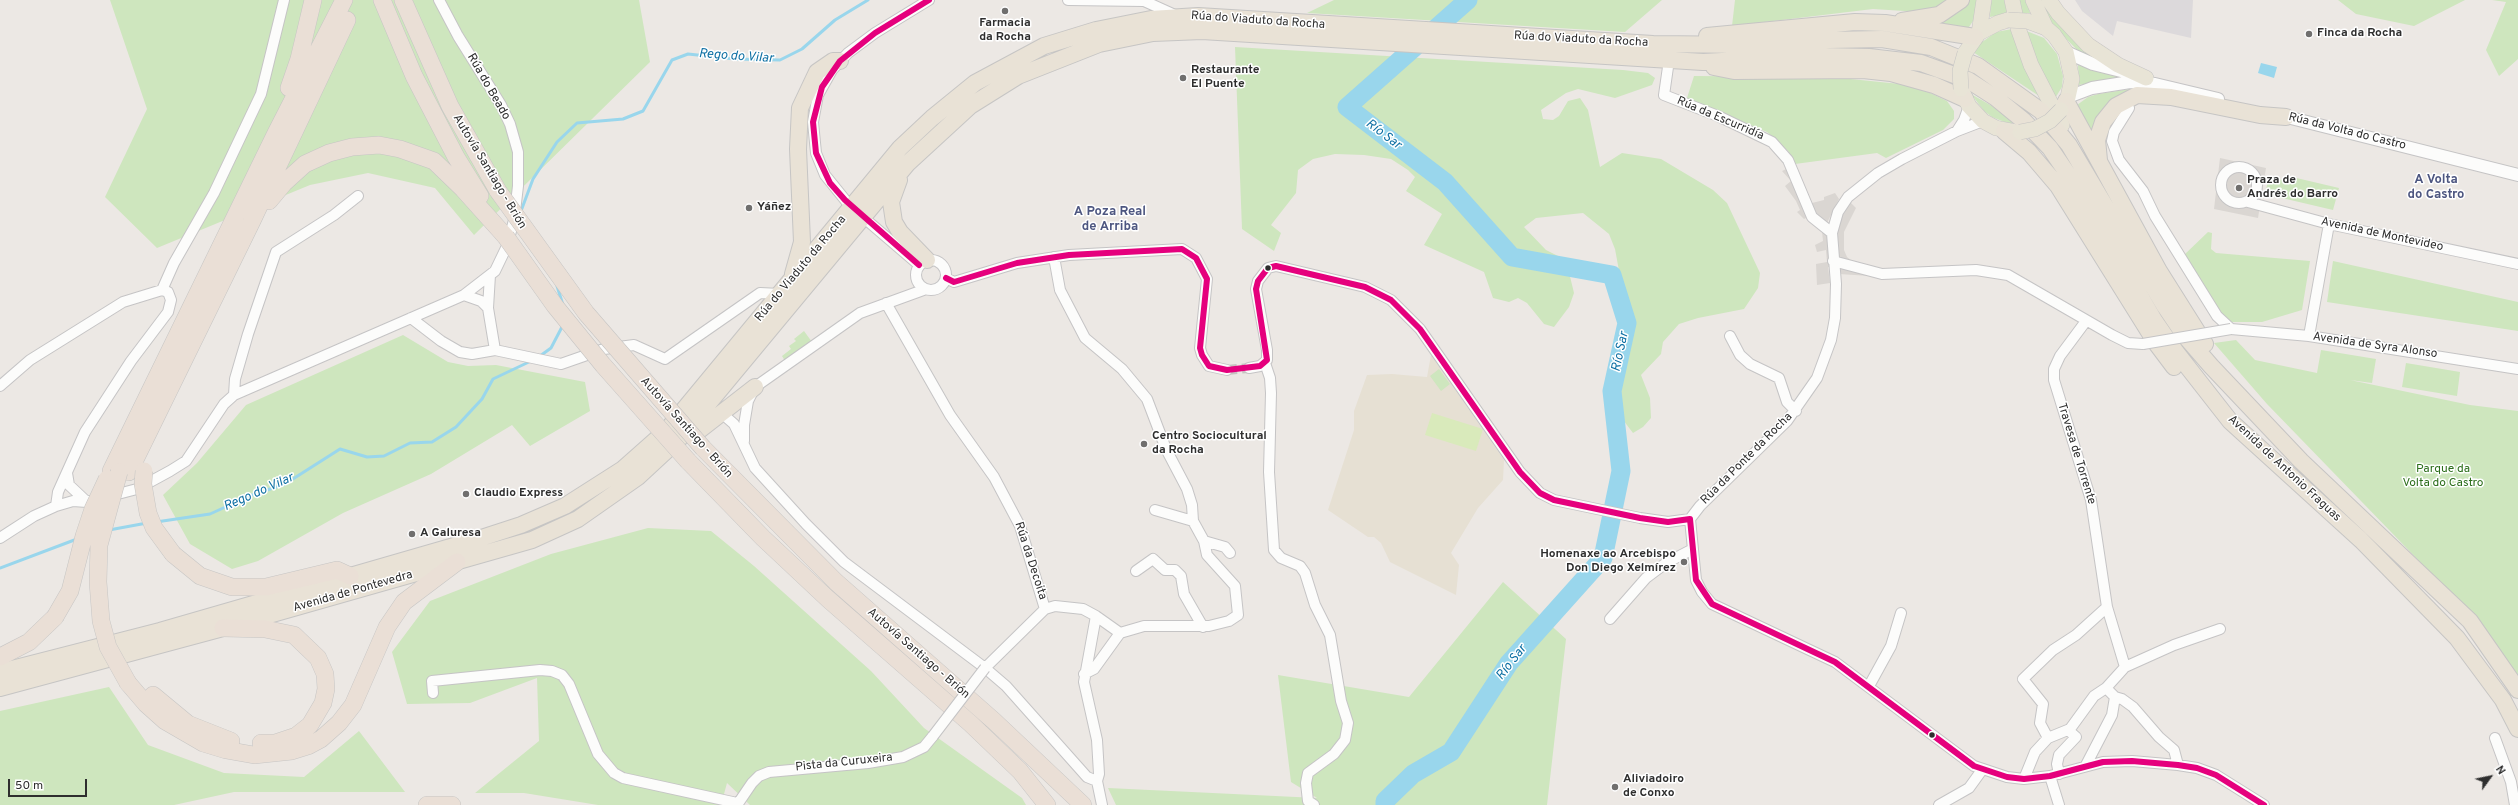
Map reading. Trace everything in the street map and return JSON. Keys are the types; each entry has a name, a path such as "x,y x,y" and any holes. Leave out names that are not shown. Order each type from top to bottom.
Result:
{"highway":[{"path":"276,133 300,59 312,0"},
{"path":"0,657 29,642 55,617 70,591 93,509 126,472 160,411 252,221 342,19 344,0"},
{"path":"356,0 342,19 276,133 150,395 126,472 109,542 107,589 118,644 133,679 146,704 165,721 203,743 226,750 254,755 292,751 308,746 321,739 339,723 353,705 387,628 404,602 457,562"},
{"name":"Autovía Santiago - Brión","path":"382,0 414,76 437,122 490,216 574,330 626,393 688,461 763,538 828,600 971,724"},
{"name":"Autovía Santiago - Brión","path":"403,0 450,106 498,191 586,313 703,448 836,582 1061,783"},
{"path":"1885,24 1939,15 1962,0"},
{"name":"Rúa do Viaduto da Rocha","path":"673,435 785,288 900,148 932,118 975,83 1044,46 1103,28 1177,16 1202,24 1624,50 1669,60 1703,62 1820,56 1869,57 1921,63 1968,80 1996,98"},
{"path":"1653,44 1855,22 1977,35"},
{"name":"Rúa do Viaduto da Rocha","path":"673,435 908,163 970,106 1018,76 1042,64 1099,44 1202,24"},
{"name":"Rúa do Viaduto da Rocha","path":"1624,50 1653,44 1752,45 1829,40 1882,40 1931,48 1978,66 2008,85"},
{"path":"785,288 802,242 798,148 800,108 817,72 833,61 840,61"},
{"path":"1703,62 1720,69 1734,71 1863,70 1891,73 1934,84 1965,98"},
{"name":"Avenida de Antonio Fraguas","path":"2008,85 2041,111 2069,145 2092,180 2147,278 2185,336 2301,461 2470,621 2518,690"},
{"path":"2099,164 2097,140 2103,122 2116,106 2137,95 2171,97 2260,115 2286,117"},
{"name":"Avenida de Antonio Fraguas","path":"1996,98 2050,148 2078,189 2154,320 2176,352 2230,421 2361,540 2458,638 2503,700 2518,729"},
{"path":"2065,103 2195,332 2259,416"},
{"path":"2012,131 2058,186 2156,342 2173,366 2212,409 2230,421"},
{"path":"252,221 284,183 305,164 344,149 379,145 400,149 434,161 490,216"},
{"path":"908,163 893,193 891,211 900,232 923,263"},
{"path":"655,461 670,456 718,415 755,387"},
{"name":"Avenida de Pontevedra","path":"0,688 223,628 532,540 578,519 638,477 655,461 673,435"},
{"name":"Avenida de Pontevedra","path":"0,672 160,631 475,540 521,525 565,506 673,435"},
{"path":"126,472 143,484 148,513 154,528 173,554 200,576 232,587 266,587 336,570 350,576"},
{"path":"133,679 188,724 231,741 276,743 296,736 310,725 323,703 326,689 325,674 318,658 294,635 265,629 223,628"},
{"path":"971,724 1020,771 1047,805"},
{"path":"971,724 994,740 1045,786 1060,805"},
{"path":"1061,783 1074,805"},
{"path":"1061,783 1083,805"},
{"path":"426,805 452,805"}],"main road":[{"path":"1984,0 1977,35 1965,53 1960,71 1965,98 1983,121 2012,131"},
{"path":"2012,0 2018,28 2031,65 2069,145"},
{"path":"2033,0 2046,28"},
{"path":"2049,0 2058,13 2088,45 2107,58 2146,78"},
{"name":"Rúa da Volta do Castro","path":"1977,35 1993,25 2008,20 2027,21 2046,28 2057,39 2066,52 2072,70 2065,103 2050,121 2035,129 2012,131"}],"street":[{"path":"162,290 174,263 214,193 261,94 284,0"},
{"name":"Rúa do Beado","path":"234,395 464,295 490,275 500,264 514,220 518,186 518,152 510,124 501,105 458,36 439,0"},
{"path":"846,201 830,183 821,168 816,153 813,132 814,114 818,95 826,78 840,61 875,33 929,0"},
{"path":"1068,0 1144,1 1177,16"},
{"name":"Rúa da Volta do Castro","path":"2066,52 2093,64 2146,78 2176,88 2518,175"},
{"name":"Rúa da Escurridía","path":"1669,60 1664,95 1718,116 1772,142 1788,160 1812,217 1832,233"},
{"name":"Rúa da Volta do Castro","path":"2065,103 2092,88 2126,83 2142,83 2176,88"},
{"path":"1957,131 1964,120 1965,98"},
{"path":"2128,108 2114,132 2112,141 2118,160 2144,191 2155,216 2217,316 2231,330"},
{"path":"1833,261 1832,233 1843,204 1863,184 1890,166 1957,131 1983,121"},
{"path":"0,538 34,516 56,506 73,501 87,502 137,489 180,465 198,444 224,404 234,395 235,380 248,334 276,252 334,215 358,196"},
{"name":"Avenida de Montevideo","path":"2248,202 2329,224 2518,264"},
{"path":"744,447 744,425 748,401 755,387 860,313 926,289 940,287 946,278 945,268 941,264 923,263 870,223"},
{"path":"2308,336 2329,224"},
{"path":"946,278 954,282 1017,264 1054,257 1143,249 1178,248 1187,250 1200,262 1207,280 1200,348 1202,355 1209,366 1227,370"},
{"path":"1054,257 1060,290 1085,338 1122,369 1147,399 1166,449 1187,489 1192,505 1193,521 1204,541 1207,555 1235,586 1238,615 1229,621 1203,627 1144,626 1120,633 1094,669 1084,674"},
{"name":"Avenida de Syra Alonso","path":"1833,261 1882,274 1976,270 1999,272 2008,275 2086,321 2128,343 2143,344 2231,330 2247,329 2308,336 2518,369"},
{"name":"Rúa da Ponte da Rocha","path":"1690,520 1700,506 1796,411 1816,378 1831,340 1836,300 1833,261"},
{"path":"923,263 916,272 917,280 926,289"},
{"path":"1314,805 1308,801 1306,784 1308,773 1334,754 1345,740 1348,723 1341,701 1330,636 1314,605 1305,573 1300,566 1281,558 1274,550 1269,472 1270,378 1265,363 1267,350 1256,289 1258,281 1268,268 1276,266 1372,290 1391,300 1420,328 1531,486 1540,494 1554,500 1640,518 1668,522 1690,520 1691,550 1696,580 1702,592 1712,604 1823,656 1869,686 1956,755 1982,770 2007,777 2024,779 2055,775 2086,765 2132,761 2178,765 2197,768 2216,775 2264,805"},
{"path":"490,275 488,308 495,350"},
{"path":"411,318 441,341 460,352 480,354 495,350 561,364 604,348 634,345 665,359 760,293 785,288"},
{"path":"0,386 30,360 123,302 162,290 168,292 171,300 168,312 131,361 86,432 58,492 56,506"},
{"path":"464,295 481,301 488,308"},
{"name":"Rúa da Decoita","path":"886,303 950,414 994,477 1020,526 1045,608 1063,606 1083,609 1096,616 1120,633"},
{"name":"Travesa de Torrente","path":"2086,321 2060,356 2054,368 2054,380 2091,500 2107,607 2125,667"},
{"path":"1730,336 1740,355 1750,364 1779,378 1787,402 1796,411"},
{"path":"1248,368 1265,363"},
{"path":"718,415 726,417 734,424 755,468 806,524 844,562 985,668 1006,686 1087,776 1097,781"},
{"path":"67,471 69,485 87,502"},
{"path":"1155,510 1193,521"},
{"path":"1204,541 1225,547 1230,553"},
{"path":"1610,619 1646,578 1666,563 1691,550"},
{"path":"1136,571 1153,559 1165,570 1175,570 1181,576 1184,594 1203,627"},
{"path":"2048,738 2040,722 2043,704 2023,679 2053,650 2076,635 2107,607"},
{"name":"Pista da Curuxeira","path":"737,804 759,776 769,772 868,763 903,757 924,747 985,668 1045,608"},
{"path":"1869,686 1891,646 1901,613"},
{"path":"1096,616 1084,674 1084,682 1097,740 1099,774 1097,781 1102,805"},
{"path":"2024,779 2035,752 2048,738 2068,730 2094,696 2106,688 2125,667 2174,645 2220,629"},
{"path":"434,693 432,681 540,670 552,671 562,675 569,684 598,754 614,772 623,778 737,804"},
{"path":"2106,688 2115,698 2122,699 2133,706 2159,737 2174,750 2178,765"},
{"path":"2086,765 2112,716 2115,698"},
{"path":"2058,805 2055,775 2059,755 2076,737 2068,730"},
{"path":"2495,738 2510,782 2515,805"},
{"path":"1939,805 1969,788 1982,770"}],"shaded area":[{"path":"2075,0 2193,0 2191,38 2117,21 2113,36 2082,11"},
{"name":"Praza de Andrés do Barro","path":"2220,158 2266,168 2258,218 2214,209"},
{"path":"1795,165 1808,204 1824,200 1824,197 1835,193 1839,199 1828,221 1827,237 1836,240 1841,218 1850,202 1856,208 1844,232 1844,250 1847,257 1870,276 1839,274 1838,268 1828,267 1830,283 1817,285 1816,264 1827,262 1826,250 1817,252 1815,245 1823,241 1822,231 1808,217 1804,219 1797,212 1800,210 1796,201 1785,186 1791,181 1782,171"},
{"path":"1431,355 1504,460 1503,480 1478,508 1451,553 1459,565 1456,595 1390,562 1381,543 1374,537 1368,537 1328,510 1354,430 1354,411 1367,375 1392,374 1427,377"}],"green space":[{"path":"110,0 639,0 650,62 474,235 435,188 368,173 310,185 157,248 105,197 147,109"},
{"path":"1334,0 1662,0 1625,32 1307,13"},
{"path":"1735,0 1948,0 1942,5 1920,12 1873,9 1732,26"},
{"path":"1970,0 1978,0 1975,18 1969,27 1964,29 1929,24"},
{"path":"1991,0 2008,0 2010,13 1990,17"},
{"path":"2017,0 2027,0 2030,13 2019,13"},
{"path":"2040,0 2044,0 2113,65 2082,55 2048,20"},
{"path":"2338,0 2465,0 2414,26 2356,14"},
{"path":"2492,0 2518,0 2518,59 2499,76 2486,50 2506,2"},
{"path":"2012,29 2039,96 1973,52 1978,45 1996,32"},
{"path":"2024,30 2044,38 2057,54 2063,76 2062,87 2054,100"},
{"path":"1235,47 1623,70 1648,73 1655,78 1652,85 1615,98 1578,89 1566,93 1541,110 1543,119 1553,120 1559,116 1568,101 1580,98 1588,110 1600,167 1622,153 1661,159 1713,190 1727,203 1760,273 1758,288 1744,309 1698,318 1679,324 1663,342 1661,354 1641,375 1650,398 1651,418 1643,427 1633,433 1617,412 1617,389 1627,349 1629,325 1615,249 1609,234 1583,213 1536,218 1524,227 1546,250 1566,260 1574,293 1569,307 1554,327 1544,324 1527,303 1518,298 1509,302 1493,298 1484,272 1424,245 1442,214 1406,191 1415,177 1408,170 1391,159 1364,155 1335,154 1313,159 1298,170 1296,193 1271,225 1281,233 1274,251 1242,229"},
{"path":"2078,65 2089,67 2123,77 2079,85"},
{"path":"1694,76 1831,77 1900,84 1926,91 1947,101 1954,111 1954,119 1943,130 1886,158 1877,153 1795,164 1788,151 1767,132 1687,98"},
{"path":"2130,89 2093,139 2077,105 2088,97"},
{"path":"1971,94 1992,106 2014,123 2007,123 1992,117 1984,111"},
{"path":"2288,176 2339,188 2333,210 2265,194 2269,177 2287,181"},
{"path":"2208,232 2212,233 2211,249 2216,253 2310,261 2302,310 2262,322 2232,322 2224,317 2184,255"},
{"path":"2333,261 2518,302 2518,331 2327,302"},
{"path":"804,331 812,342 785,361 782,356 791,349 789,346 796,341 794,339"},
{"path":"403,335 448,362 468,366 496,365 585,382 590,411 530,446 512,425 431,474 343,513 258,561 232,569 190,544 163,495 197,463 246,405"},
{"name":"Parque da Volta do Castro","path":"2236,340 2255,360 2317,373 2321,350 2376,359 2372,383 2350,380 2470,405 2518,411 2518,676 2485,629 2267,404 2214,343"},
{"path":"2406,363 2460,372 2457,396 2402,387"},
{"path":"1439,369 1450,384 1441,391 1430,376"},
{"path":"1432,413 1483,429 1476,451 1425,435"},
{"path":"648,528 711,531 754,566 871,671 924,728 1022,798 1026,805 750,805 727,783 721,805 598,805 524,793 475,793 539,741 537,678 470,703 407,704 392,652 430,601 551,554"},
{"path":"1503,582 1566,639 1547,805 1116,805 1108,788 1317,798 1291,782 1278,675 1409,697"},
{"path":"109,687 148,745 224,773 304,777 359,731 405,792 234,792 174,805 0,805 0,711"}],"water":[{"path":"2261,63 2277,67 2274,78 2258,73"}],"waterway":[{"name":"Rego do Vilar","path":"521,211 533,179 557,142 577,123 623,119 643,111 672,60 688,54 735,59 780,60 802,49 835,20 868,0"},
{"name":"Río Sar","path":"1385,805 1385,801 1413,774 1451,752 1509,663 1603,558 1621,471 1612,391 1627,323 1612,275 1512,257 1445,182 1347,107 1468,0"},
{"name":"Rego do Vilar","path":"557,286 563,305"},
{"name":"Rego do Vilar","path":"540,356 551,348 563,325"},
{"name":"Rego do Vilar","path":"156,522 210,514 252,495 285,484 340,449 367,457 384,456 410,443 432,442 456,427 482,399 493,379 531,361"},
{"name":"Rego do Vilar","path":"109,530 147,523"},
{"name":"Rego do Vilar","path":"0,568 77,539"}],"tunnel":[{"path":"1227,370 1249,368"}],"transit line":[{"path":"919,265 845,200 830,183 816,153 813,122 822,87 840,61 875,33 929,0"},
{"path":"946,278 954,282 1017,263 1069,255 1182,249 1196,258 1207,279 1200,348 1202,355 1209,366 1227,370 1260,366 1267,360 1256,289 1258,281 1268,268 1276,266 1365,287 1391,300 1420,329 1520,472 1540,493 1554,500 1640,518 1668,522 1690,519"},
{"path":"1690,519 1696,580 1712,604 1835,662 1974,766 2007,777 2024,779 2050,776 2103,762 2132,761 2178,765 2197,768 2216,775 2264,805"}],"place":[{"name":"Farmacia da Rocha","path":"1005,11"},
{"name":"Finca da Rocha","path":"2309,34"},
{"name":"Restaurante El Puente","path":"1183,78"},
{"name":"Praza de Andrés do Barro","path":"2239,188"},
{"name":"Yáñez","path":"749,208"},
{"name":"Centro Sociocultural da Rocha","path":"1144,444"},
{"name":"Claudio Express","path":"466,494"},
{"name":"A Galuresa","path":"412,534"},
{"name":"Homenaxe ao Arcebispo Don Diego Xelmírez","path":"1684,562"},
{"name":"Aliviadoiro de Conxo","path":"1615,787"}],"district":[{"name":"A Volta do Castro","path":"2436,188"},
{"name":"A Poza Real de Arriba","path":"1110,220"}]}
